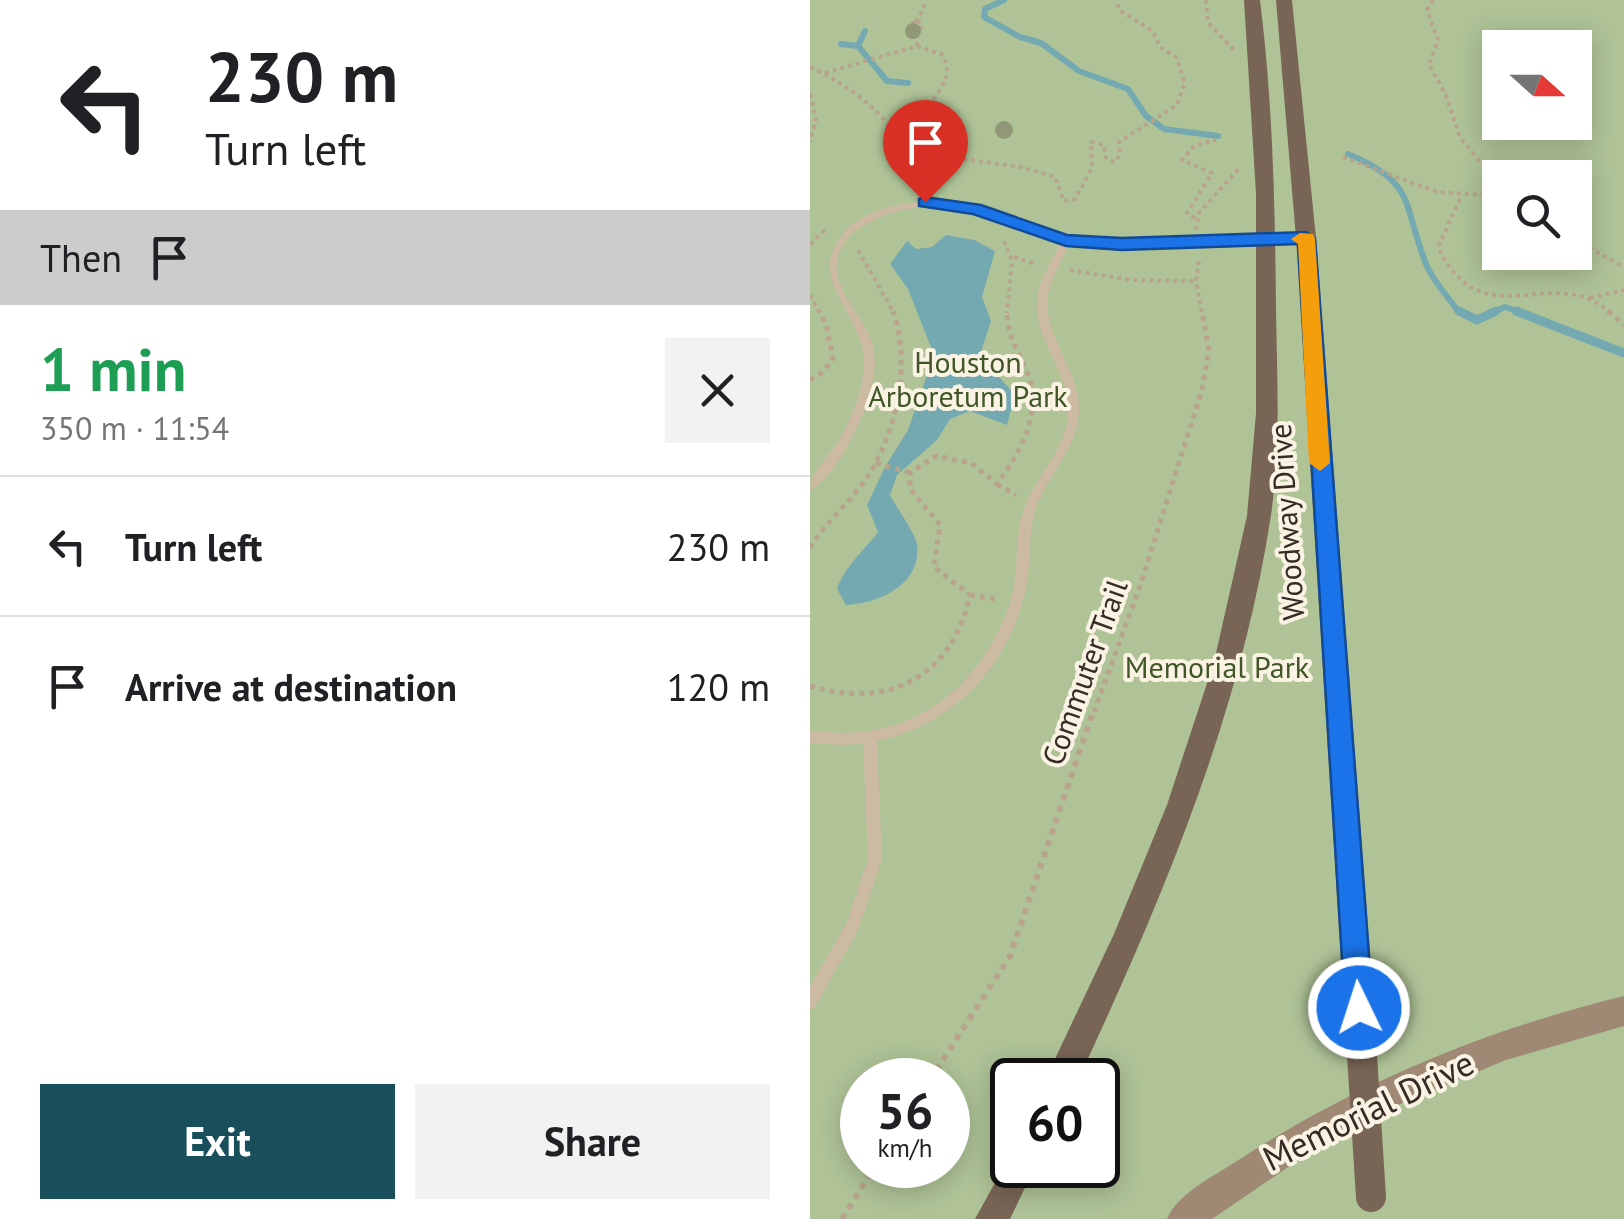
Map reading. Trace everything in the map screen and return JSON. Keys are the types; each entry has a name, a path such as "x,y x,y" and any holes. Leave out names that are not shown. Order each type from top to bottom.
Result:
{"main road":[{"name":"Woodway Drive","path":"1071,1058 1134,924 1177,814 1239,613 1260,514 1267,430 1266,241 1261,86 1252,0"},
{"name":"Woodway Drive","path":"1284,0 1306,238 1371,1208"},
{"path":"1266,241 1306,238"},
{"name":"Memorial Drive","path":"1184,1219 1252,1167 1358,1106 1452,1064 1586,1019 1624,1011"},
{"path":"992,1219 1008,1188"}],"lane":[{"path":"810,488 847,438 866,387 869,352 862,330 829,278 834,248 873,215 900,205 925,202 975,209 1066,240 1122,244 1266,241"},
{"path":"810,737 848,742 870,738 944,708 981,676 1005,638 1016,602 1030,508 1074,413 1062,359 1042,306 1066,240"},
{"path":"810,1002 853,925 875,859 870,738"}],"path":[{"path":"917,46 916,22 927,0"},
{"path":"825,73 917,46 943,56 950,67 946,80 926,109 955,134 964,158 1055,177 1064,201 1075,199 1087,179 1093,157 1091,142 1104,146 1106,158 1115,162 1120,154 1119,142 1177,105 1185,83 1176,57 1160,47 1153,31 1118,10 1117,0"},
{"path":"1206,0 1208,24 1240,56"},
{"path":"1433,0 1427,10 1438,40 1429,65 1445,92 1460,137 1482,164"},
{"path":"810,66 850,85 878,106 911,154 925,202"},
{"path":"810,94 816,119 810,142"},
{"path":"1216,140 1195,145 1182,160 1212,172 1187,213 1196,218 1232,180 1242,157"},
{"path":"911,154 957,141"},
{"path":"1342,157 1408,185 1460,198 1482,197"},
{"path":"1460,198 1438,246 1450,273 1466,287 1495,294 1567,293 1590,298 1624,290"},
{"path":"876,463 910,473 936,456 971,464 997,484 1017,458 1032,421 1031,380 1007,324 1014,258 1000,236"},
{"path":"1592,249 1624,267"},
{"path":"1014,258 1130,280 1196,281"},
{"name":"Commuter Trail","path":"944,1058 1010,956 1050,830 1135,600 1202,390 1208,332 1196,281 1200,259"},
{"path":"810,295 826,325 832,358 823,372 810,380"},
{"path":"1590,298 1624,325"},
{"path":"910,473 910,490 940,524 934,567 970,595 1016,602"},
{"path":"810,686 836,695 880,694 916,678 947,650 967,620 970,595"},
{"path":"842,1219 862,1188"}],"green space":[{"name":"Memorial Park","path":"810,0 1624,0 1624,1219 810,1219"}],"water":[{"path":"946,235 974,240 995,251 982,297 991,321 980,355 1015,395 1007,425 970,411 950,419 937,440 897,475 890,495 909,526 917,545 917,559 895,590 871,601 846,605 837,589 878,532 867,505 908,430 934,355 908,289 890,264 907,241 916,249 932,247"}],"waterway":[{"path":"1004,0 985,9 984,17 1020,37 1041,43 1079,71 1128,89 1146,116 1164,129 1218,136"},
{"path":"858,46 865,31"},
{"path":"841,44 858,46"},
{"path":"858,46 887,81 908,83"},
{"path":"1348,154 1397,185 1429,270 1457,310 1464,313"},
{"path":"1491,313 1505,307 1523,313"},
{"path":"1459,311 1477,320 1496,311"},
{"path":"1516,311 1624,353"}],"slow traffic":[{"path":"1300,239 1306,238 1320,463"}],"route":[{"path":"925,202 975,209 1039,234 1098,244 1306,238 1359,1008"}],"park label":[{"name":"Houston Arboretum Park","path":"968,378"}]}
